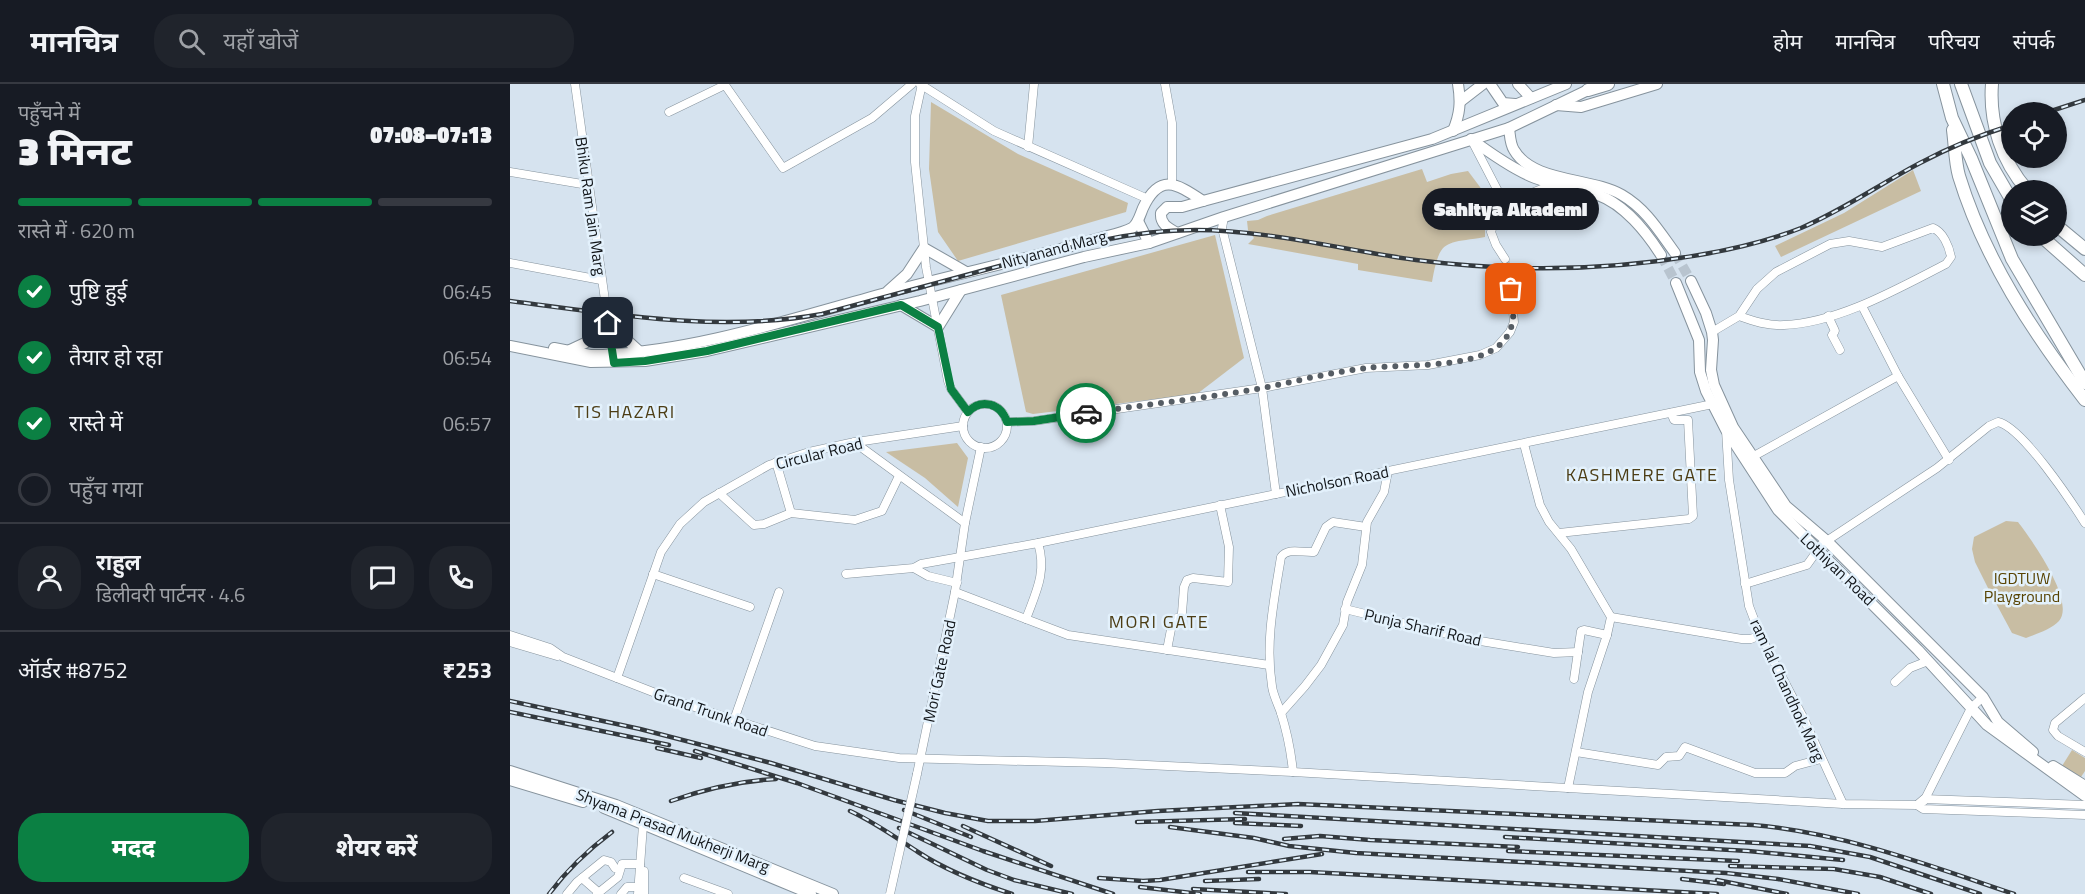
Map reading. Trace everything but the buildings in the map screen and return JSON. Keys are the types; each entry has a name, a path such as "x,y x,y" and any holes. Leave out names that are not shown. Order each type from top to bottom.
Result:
{"highway":[{"path":"1588,90 1608,84"},
{"path":"1943,84 1952,118 2012,259 2084,381"},
{"path":"1961,84 1990,163 2001,182"},
{"path":"1992,84 1992,106 1999,142 2013,175 2018,180"},
{"path":"1952,118 1958,174 1987,247 2013,297 2085,400"},
{"path":"2067,226 2085,239"},
{"path":"2067,234 2085,249"},
{"path":"2053,246 2085,274"}],"main road":[{"path":"1453,131 1460,114 1461,101 1458,84"},
{"path":"1461,101 1483,84"},
{"path":"1490,84 1503,103 1525,101"},
{"path":"1518,84 1525,101"},
{"name":"Nityanand Marg","path":"1556,105 1581,107 1657,84"},
{"path":"1177,233 1163,224 1161,216 1163,210 1170,206 1182,207 1432,139 1564,85"},
{"name":"Nityanand Marg","path":"759,333 932,298 1084,256 1149,243 1224,217 1509,128 1588,90"},
{"path":"1509,128 1514,150 1531,166 1553,176 1569,178 1619,194 1645,214 1675,253"},
{"path":"1471,139 1523,172 1554,184 1600,195 1623,210 1645,230 1661,255"},
{"path":"1149,243 1138,220 1148,199 1158,187 1172,184 1184,188 1203,201"},
{"name":"Nityanand Marg","path":"510,339 613,359 645,361 707,351 744,337 886,293 1132,228 1138,220"},
{"path":"1080,243 1084,256"},
{"path":"886,293 907,274 924,248 966,272"},
{"name":"Lothiyan Road","path":"1691,281 1712,332 1711,370 1714,385 1733,427 1786,506 1827,541 1983,697 1998,722 2035,754 2085,786"},
{"name":"Lothiyan Road","path":"1676,283 1699,340 1700,372 1706,391 1726,430 1778,510 1928,660 1987,725 2085,796"},
{"path":"901,305 938,327 961,290"},
{"path":"570,350 585,344 608,323 640,352"},
{"name":"Nityanand Marg","path":"510,346 585,361 613,359 640,352 744,337"},
{"name":"Shyama Prasad Mukherji Marg","path":"510,771 616,805 649,822 812,894"},
{"name":"Shyama Prasad Mukherji Marg","path":"510,780 649,822 833,894"}],"street":[{"name":"Bhiku Ram Jain Marg","path":"575,84 613,359"},
{"path":"669,112 725,85 783,168 872,117 912,84"},
{"path":"968,412 951,389 928,281 915,162 915,116 921,84 994,131 1148,199"},
{"path":"1028,147 1034,84"},
{"path":"1165,84 1172,123 1172,184"},
{"path":"1471,139 1498,191 1499,206 1491,232 1505,259"},
{"path":"510,172 588,185"},
{"path":"1499,206 1554,184"},
{"path":"1224,217 1221,226 1262,388 1276,494"},
{"path":"1712,332 1739,316 1757,290 1776,272 1830,244 1849,241 1882,247 1929,228 1939,231 1951,254 1946,264 1862,306 1828,316 1784,325 1764,324 1739,316"},
{"path":"510,263 601,280"},
{"path":"1007,422 1034,421 1262,388 1366,368 1443,363 1488,352 1503,341 1512,328 1514,315 1511,289"},
{"path":"1862,306 1898,376 1949,460"},
{"path":"1828,316 1834,331 1832,335 1840,350"},
{"path":"1754,456 1898,376"},
{"path":"990,404 1002,411 1007,422 1007,430 1001,441 994,446 981,447 969,440 963,426 968,412 978,405 990,404"},
{"name":"Nicholson Road","path":"846,574 914,568 921,564 1038,543 1713,404"},
{"path":"1559,533 1689,519 1693,516 1688,419 1674,420 1671,413"},
{"path":"1745,584 1807,565 1827,541 1949,460 1989,426 1998,422 2007,426 2046,466 2085,523"},
{"name":"Circular Road","path":"617,678 661,552 680,524 705,502 776,462 809,452 854,442 963,426"},
{"name":"ram lal Chandhok Marg","path":"1726,430 1728,480 1749,606 1760,634 1781,671 1843,804"},
{"path":"854,442 965,524"},
{"path":"1524,444 1538,500 1549,522 1576,556 1611,617 1588,692 1568,788"},
{"name":"Mori Gate Road","path":"890,894 921,759 957,583 965,524 981,447"},
{"path":"776,462 791,513"},
{"path":"1281,713 1321,665 1343,625 1346,609 1362,565 1366,527 1384,492 1388,471"},
{"path":"719,493 754,525 764,524 791,513 855,520 882,511 899,476"},
{"path":"1167,650 1173,620 1180,617 1182,613 1184,587 1187,580 1193,578 1228,582 1229,547 1220,505"},
{"path":"1293,772 1292,754 1272,690 1269,665 1272,611 1282,554 1290,551 1314,552 1326,527 1333,522 1366,527"},
{"path":"1026,620 1043,565 1038,543"},
{"path":"914,568 928,576 957,583"},
{"path":"653,574 750,607"},
{"path":"734,720 779,592"},
{"path":"955,592 1068,635 1269,665"},
{"name":"Punja Sharif Road","path":"1346,609 1468,639 1554,653 1578,652"},
{"path":"1611,617 1742,639 1751,639 1760,634"},
{"path":"1574,679 1581,631 1607,635"},
{"name":"Grand Trunk Road","path":"510,635 550,648 564,657 676,701 815,746 861,754 921,759 1293,772 1843,804 2085,815"},
{"path":"510,642 564,657"},
{"path":"1894,682 1910,668 1928,660"},
{"path":"1920,807 1971,708 1983,697"},
{"path":"2085,698 2055,723 2053,730 2058,736 2085,752"},
{"path":"1576,752 1658,765 1666,757 1679,756 1686,747 1755,772 1785,773 1797,765 1821,759"},
{"path":"1924,799 2085,805"},
{"path":"641,891 640,864 649,822"},
{"path":"641,891 649,822"},
{"path":"567,894 572,886 604,860 611,862 615,868"},
{"path":"582,878 597,893 618,878 622,864 640,864"},
{"path":"684,878 728,894"},
{"path":"621,894 627,887 641,891"}],"green space":[{"path":"931,102 1018,154 1128,203 1126,212 958,261 938,232 929,169"},
{"path":"1422,169 1427,182 1468,171 1490,206 1485,219 1485,237 1452,243 1441,250 1432,282 1358,270 1358,264 1248,244 1254,238 1248,230 1247,221 1258,220"},
{"path":"1913,170 1921,191 1781,257 1775,246 1844,213"},
{"path":"1215,235 1244,358 1197,394 1033,414 1026,412 1001,295"},
{"path":"957,443 968,458 958,507 925,478 886,452"},
{"name":"IGDTUW Playground","path":"2006,521 2018,522 2024,530 2050,570 2062,599 2063,612 2059,621 2048,629 2026,638 2012,633 1975,562 1972,549 1974,537"},
{"path":"2072,750 2085,758 2085,771 2081,777 2062,766"}],"tunnel":[{"path":"1675,253 1691,281"},
{"path":"1661,255 1676,283"},
{"path":"1505,259 1511,289"}],"railway":[{"path":"2067,106 2085,100"},
{"path":"510,301 626,316 705,322 783,319 822,314 1030,258 1123,236 1195,230 1250,233 1416,260 1486,267 1593,267 1664,260 1738,247 1801,228 1931,157 2001,129"},
{"path":"510,701 640,729 771,763 894,800 988,821 1035,821 1158,811 1298,804 1753,825 1787,829 1853,843 2014,894"},
{"path":"510,712 669,745"},
{"path":"657,748 701,758"},
{"path":"695,751 797,783 983,851 1113,894"},
{"path":"671,801 722,786 776,779"},
{"path":"904,810 971,837"},
{"path":"850,811 940,865 1012,894"},
{"path":"1235,813 1810,846 1870,857 1980,894"},
{"path":"1137,822 1245,819"},
{"path":"1235,823 1301,826"},
{"path":"963,826 1051,866"},
{"path":"1170,827 1254,838 1289,846 1356,853 1726,873 1778,879 1858,894"},
{"path":"899,828 987,870 1014,880 1072,894"},
{"path":"549,894 578,861 612,832"},
{"path":"1284,839 1320,836 1518,847"},
{"path":"1505,837 1748,851 1843,860"},
{"path":"1508,851 1738,861"},
{"path":"1099,878 1160,880 1322,854"},
{"path":"1730,866 1834,869 1880,877 1931,894"},
{"path":"1248,872 1310,872 1717,894"},
{"path":"1205,881 1259,879"},
{"path":"1682,879 1724,884"},
{"path":"1717,880 1787,894"},
{"path":"1140,887 1200,894"},
{"path":"1193,889 1286,894"}],"way so far":[{"path":"1086,413 1262,388 1366,368 1428,365 1480,355 1496,348 1510,332 1514,322 1511,289"}],"place":[{"name":"Sahitya Akademi","path":"1511,289"}],"district":[{"name":"TIS HAZARI","path":"625,411"},
{"name":"KASHMERE GATE","path":"1642,474"},
{"name":"MORI GATE","path":"1159,621"}],"route":[{"path":"608,323 614,363 645,361 707,351 901,305 938,327 948,381 959,402 968,412 978,405 990,404 1002,411 1007,422 1034,421 1086,413"}]}
